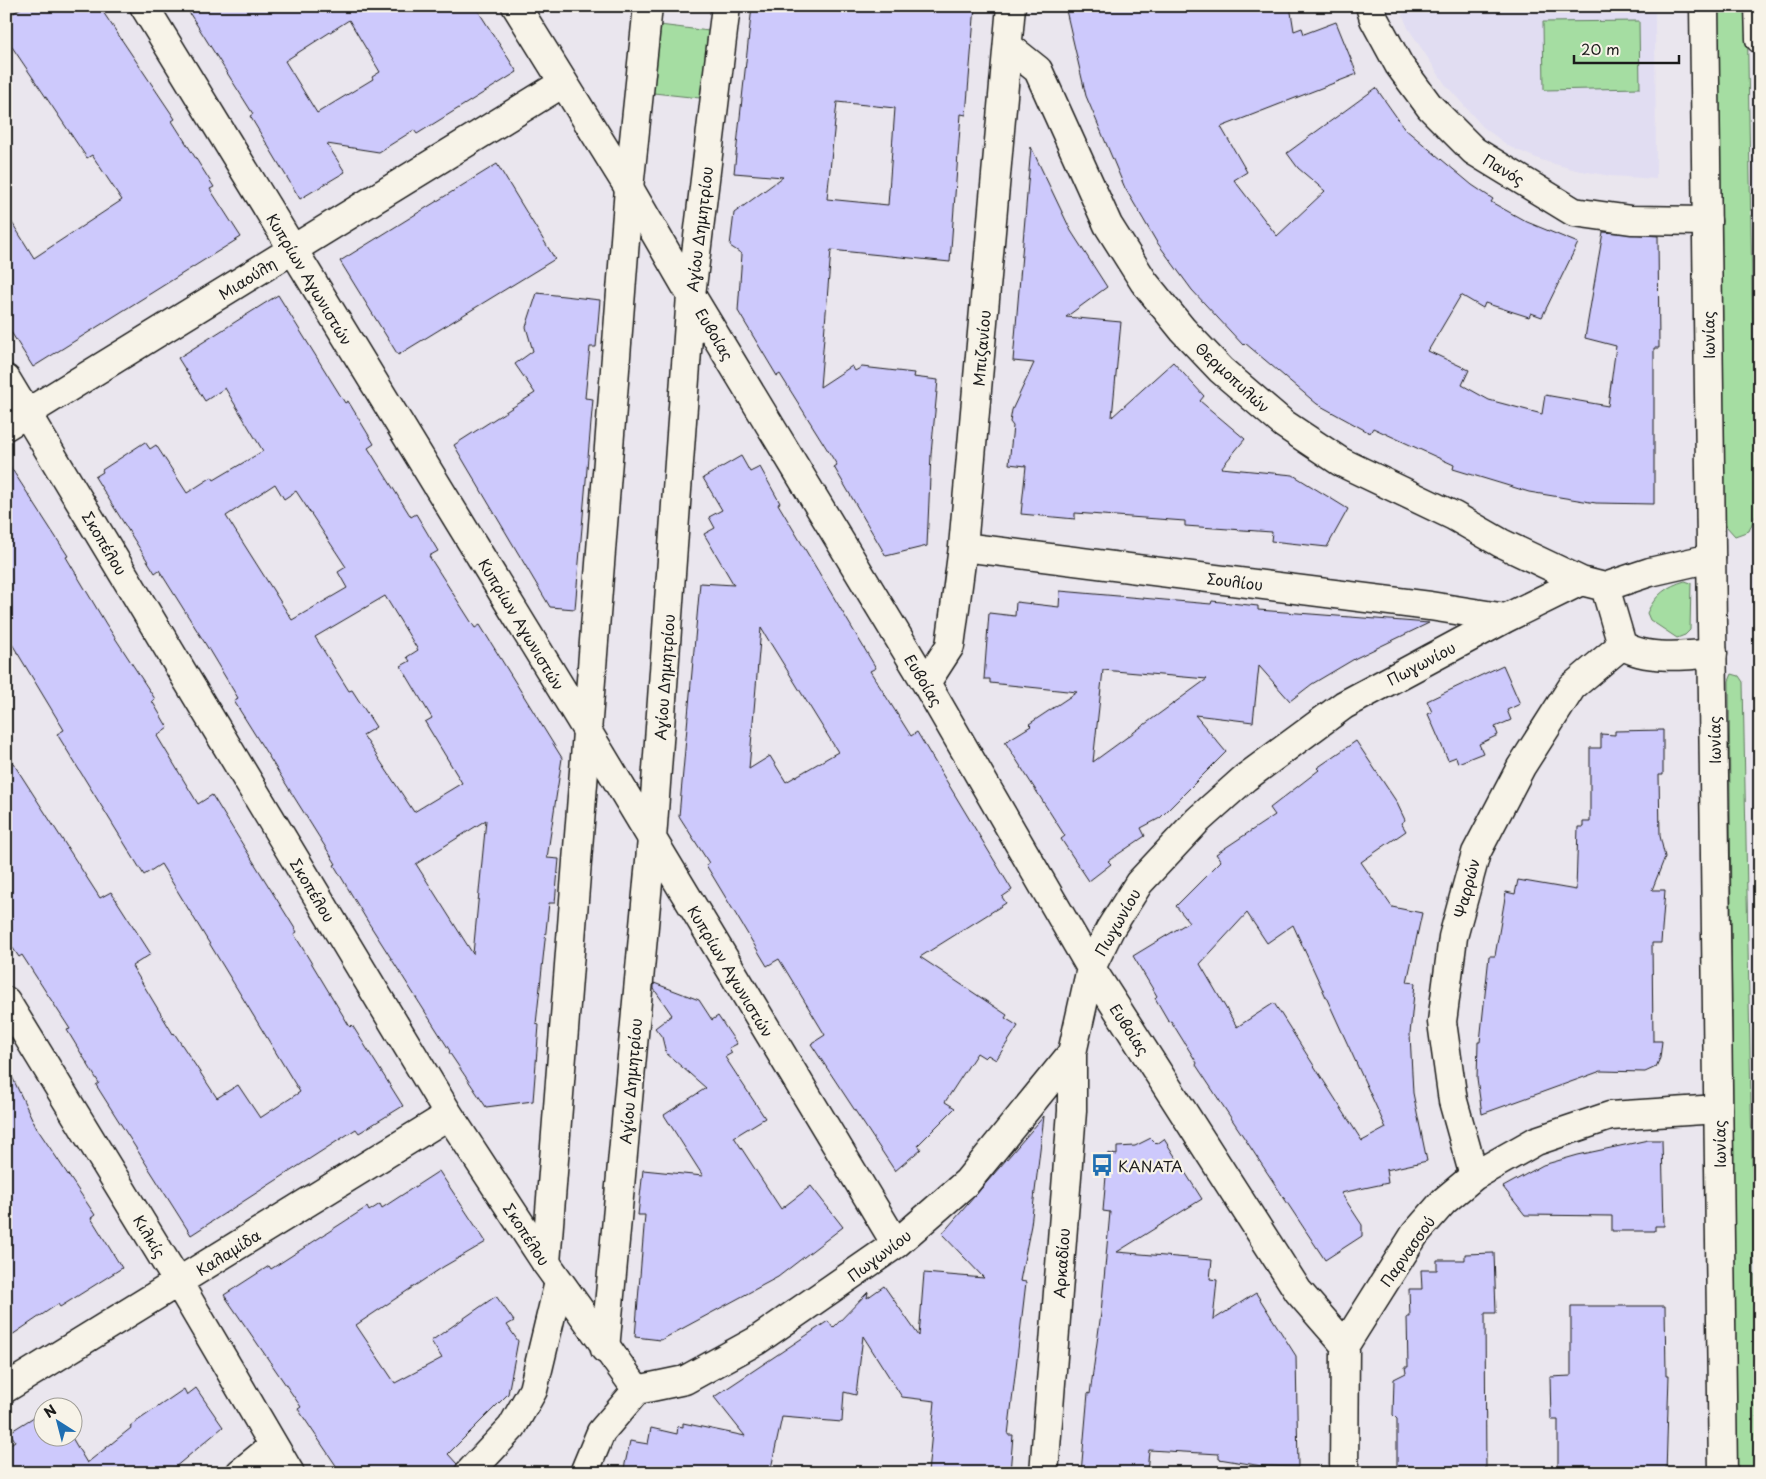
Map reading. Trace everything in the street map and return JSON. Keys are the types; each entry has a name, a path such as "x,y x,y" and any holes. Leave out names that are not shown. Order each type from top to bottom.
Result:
{"street":[{"name":"Κυπρίων Αγωνιστών","path":"144,6 586,729 896,1244"},
{"name":"Ευβοίας","path":"516,6 629,188 691,295 926,683 1091,968 1298,1291 1345,1345"},
{"path":"469,1473 512,1427 533,1390 552,1273 586,729 629,188 648,6"},
{"name":"Αγίου Δημητρίου","path":"605,1348 652,839 691,295 726,6"},
{"name":"Μπιζανίου","path":"926,683 950,646 963,548 1011,6"},
{"name":"Πανός","path":"1370,6 1374,19 1399,65 1430,107 1474,151 1574,212 1630,220 1707,221"},
{"name":"Ιωνίας","path":"1704,6 1723,1473"},
{"path":"1759,6 1760,39"},
{"name":"Θερμοπυλών","path":"1008,46 1038,70 1108,225 1144,282 1183,330 1221,370 1284,424 1341,462 1454,516 1501,543 1593,584"},
{"name":"Μιαούλη","path":"17,420 563,83"},
{"name":"Σκοπέλου","path":"6,379 17,420 449,1115 552,1273 605,1348 638,1390"},
{"name":"Σουλίου","path":"963,548 1430,606 1506,618"},
{"name":"Πωγωνίου","path":"638,1390 685,1380 756,1341 896,1244 967,1182 1072,1052 1091,968 1110,929 1140,883 1197,821 1246,778 1344,705 1506,618 1593,584 1711,558"},
{"path":"1593,584 1622,646 1630,650 1678,656 1713,653"},
{"name":"Ψαρρών","path":"1474,1176 1453,1101 1442,1022 1453,937 1476,853 1521,766 1572,687 1622,646"},
{"name":"Κιλκίς","path":"6,1001 178,1282 290,1473"},
{"name":"Αρκαδίου","path":"1044,1473 1072,1111 1072,1052"},
{"name":"Παρνασσού","path":"1345,1345 1415,1234 1444,1200 1474,1176 1536,1141 1610,1116 1718,1109"},
{"name":"Καλαμίδα","path":"6,1388 449,1115"},
{"path":"1344,1473 1345,1345"},
{"path":"584,1473 602,1432 638,1390"},
{"path":"240,1473 273,1446"}],"shaded area":[{"path":"1399,6 1655,6 1656,179 1611,176 1576,170 1541,160 1510,147 1483,127 1445,84 1408,28"}],"green space":[{"path":"1717,6 1747,6 1756,514 1749,531 1735,536 1726,526 1722,511"},
{"path":"1639,21 1640,88 1544,90 1543,22"},
{"path":"651,24 709,31 700,98 644,92"},
{"path":"1685,581 1691,583 1690,630 1685,635 1677,638 1650,620 1647,613 1662,592"},
{"path":"1732,674 1739,676 1743,682 1758,1473 1736,1473 1729,681"}],"building":[{"path":"24,6 99,6 175,119 172,121 214,187 210,189 241,237 33,367 6,324 6,213 34,258 122,200 92,155 87,158 6,38 6,18"},
{"path":"185,6 475,6 517,72 417,134 414,130 379,152 327,144 345,172 300,199 250,116 253,114","holes":["349,20 380,72 372,77 373,79 317,113 285,61"]},
{"path":"752,6 903,8 904,6 975,6 966,115 961,114 950,262 831,250 820,387 852,366 855,371 862,367 914,373 913,377 938,380 931,454 927,546 886,556 834,467 837,465 780,374 777,376 738,311 742,254 730,246 734,213 783,177 734,173","holes":["837,102 895,108 888,205 827,199"]},
{"path":"1065,6 1290,6 1294,31 1302,28 1304,34 1336,22 1357,74 1221,127 1247,172 1234,180 1277,236 1325,191 1298,168 1287,153 1376,88 1405,129 1472,185 1493,199 1491,202 1527,222 1578,243 1542,317 1531,313 1529,317 1485,303 1483,308 1461,295 1428,351 1469,370 1462,385 1489,400 1542,414 1545,395 1608,406 1616,346 1585,338 1603,232 1658,236 1659,348 1654,348 1654,504 1596,503 1529,492 1453,469 1454,465 1373,428 1370,433 1317,404 1245,343 1243,345 1192,290 1156,241 1125,188 1086,96"},
{"path":"1031,147 1071,231 1107,287 1066,317 1121,322 1112,417 1173,362 1204,396 1200,401 1245,439 1221,468 1293,475 1348,509 1327,547 1271,541 1272,532 1185,526 1185,521 1075,513 1075,519 1021,514 1026,466 1009,464 1013,426 1010,422 1012,410 1034,363 1013,361"},
{"path":"497,164 555,259 398,355 340,261"},
{"path":"537,293 600,300 596,347 590,347 585,398 593,399 575,609 550,607 454,445 535,393 515,364 533,351 526,327"},
{"path":"278,295 345,403 348,401 374,444 368,448 411,517 416,514 438,551 429,556 475,628 480,625 562,758 547,858 559,859 555,903 549,903 536,1024 539,1025 533,1101 486,1107 449,1052 368,922 334,865 336,864 234,701 238,698 203,640 159,570 155,573 95,477 103,472 102,470 145,442 150,449 156,445 187,493 212,477 214,480 263,451 225,388 205,401 178,358","holes":["275,484 284,499 296,491 346,567 338,572 347,588 292,620 226,516","385,596 418,650 407,657 410,661 401,666 432,718 425,722 462,783 414,812 363,735 376,727 352,690 349,691 315,637","486,820 473,954 416,864"]},
{"path":"741,456 750,472 760,467 780,503 778,504 876,668 870,671 911,736 917,732 1012,890 1002,897 1006,903 920,957 1007,1015 1005,1018 1018,1026 996,1060 988,1055 985,1058 977,1053 945,1102 955,1108 918,1145 921,1149 895,1171 811,1044 825,1035 779,959 767,966 706,865 709,863 679,816 700,583 734,585 704,534 715,528 709,517 722,510 703,478","holes":["761,628 838,752 786,782 770,756 749,769"]},
{"path":"6,460 68,556 66,557 106,624 155,699 152,701 168,728 157,736 198,804 212,795 297,932 294,934 350,1027 352,1025 403,1106 359,1133 356,1129 191,1235 96,1085 99,1083 67,1030 70,1029 22,955 19,957 6,938 6,752 100,898 111,892 151,954 132,966 173,1034 217,1098 238,1085 260,1118 300,1092 161,864 144,875 57,734 64,730 6,634"},
{"path":"1060,591 1211,604 1212,601 1258,606 1258,610 1429,623 1356,658 1312,684 1290,701 1259,666 1253,722 1195,715 1226,752 1160,818 1141,828 1145,836 1108,861 1111,864 1089,881 1061,839 1065,836 1005,742 1031,726 1029,724 1077,692 990,683 990,679 984,679 989,613 1015,616 1016,602 1059,607","holes":["1103,670 1207,679 1093,762"]},
{"path":"1503,665 1520,704 1507,710 1511,720 1495,727 1498,735 1479,744 1483,753 1458,763 1456,757 1448,760 1428,714 1432,712 1427,701"},
{"path":"1663,730 1663,775 1659,775 1660,836 1665,857 1652,890 1665,890 1661,943 1652,943 1653,1041 1662,1041 1660,1058 1656,1067 1645,1072 1601,1071 1482,1114 1477,1078 1478,1042 1480,1042 1489,956 1495,956 1506,892 1515,894 1518,880 1576,890 1578,827 1583,827 1583,822 1590,822 1590,748 1601,748 1601,734 1615,735 1615,731"},
{"path":"1356,741 1396,801 1405,820 1401,823 1406,831 1361,862 1392,907 1422,913 1407,982 1415,983 1410,1034 1413,1093 1427,1161 1386,1170 1388,1183 1341,1193 1362,1225 1362,1236 1325,1260 1196,1065 1197,1063 1155,998 1157,996 1133,956 1189,922 1176,906 1221,861 1216,854 1275,815 1270,808 1319,770 1317,768","holes":["1247,913 1267,943 1293,925 1386,1128 1362,1141 1274,1003 1237,1027 1200,964"]},
{"path":"654,983 699,1000 712,1020 718,1016 737,1044 729,1048 732,1053 725,1057 765,1118 734,1137 781,1209 811,1186 843,1227 778,1277 661,1340 635,1337 645,1215 638,1215 643,1170 703,1176 664,1115 706,1088 666,1053 662,1037 655,1028 672,1015 654,989"},
{"path":"6,1064 36,1127 95,1215 91,1218 122,1268 60,1307 58,1304 6,1339"},
{"path":"1044,1116 1031,1225 1020,1281 1026,1282 1008,1435 1013,1435 1010,1473 928,1473 935,1401 902,1397 863,1336 856,1395 844,1392 842,1422 782,1417 770,1473 623,1473 630,1441 648,1444 651,1428 677,1434 678,1426 683,1427 683,1423 745,1436 714,1397 828,1321 833,1328 868,1292 867,1298 884,1286 919,1336 924,1273 984,1278 942,1234"},
{"path":"1151,1138 1157,1144 1164,1139 1202,1199 1117,1252 1212,1260 1210,1279 1217,1280 1213,1320 1256,1293 1296,1356 1298,1467 1262,1466 1219,1459 1219,1454 1149,1450 1147,1473 1081,1473 1088,1393 1090,1394 1101,1313 1110,1212 1103,1211 1108,1153 1117,1155 1117,1147 1135,1146"},
{"path":"1648,1140 1662,1140 1664,1226 1655,1226 1655,1231 1612,1231 1612,1216 1525,1215 1503,1187 1543,1165 1578,1155"},
{"path":"439,1171 486,1242 443,1267 356,1325 395,1383 442,1358 431,1341 496,1296 514,1321 507,1325 518,1341 508,1394 448,1454 457,1464 454,1473 341,1473 298,1409 301,1407 224,1295 269,1266 271,1269 367,1207 369,1211 380,1204 382,1208"},
{"path":"1494,1253 1496,1313 1485,1313 1486,1473 1397,1473 1397,1419 1393,1415 1394,1379 1406,1373 1405,1367 1408,1367 1407,1317 1410,1317 1409,1289 1422,1289 1421,1270 1437,1270 1437,1260 1465,1260 1465,1254"},
{"path":"1571,1306 1665,1306 1666,1375 1669,1375 1666,1473 1558,1473 1558,1420 1551,1420 1550,1377 1571,1376"},
{"path":"196,1388 223,1427 168,1473 6,1473 6,1447 15,1441 10,1432 32,1418 32,1446 77,1446 87,1463 131,1428 130,1426 184,1389 187,1395"}],"place":[{"name":"ΚΑΝΑΤΑ","path":"1102,1165"}]}
